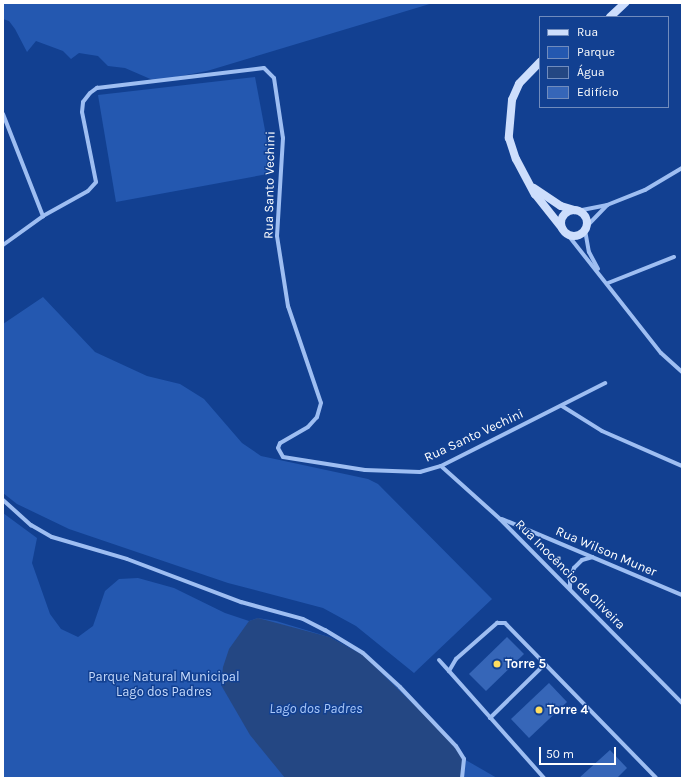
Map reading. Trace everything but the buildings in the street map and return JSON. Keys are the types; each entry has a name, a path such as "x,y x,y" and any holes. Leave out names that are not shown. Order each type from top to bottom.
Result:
{"street":[{"path":"611,16 624,3"},
{"path":"539,63 519,84 508,119 509,138 516,158 532,186 562,228 608,283 660,353 682,372"},
{"name":"Rua Santo Vechini","path":"43,216 88,191 96,182 84,125 83,102 97,88 256,67 270,71 274,78 283,138 277,236 288,306 321,403 317,417 308,427 280,443 279,452 288,460 391,472 420,472 441,466 605,383"},
{"path":"3,114 43,216 3,245"},
{"path":"562,228 563,216 576,210 607,205 645,190 682,168"},
{"path":"532,186 561,206 576,210 585,216 589,252 599,272"},
{"path":"568,235 580,235 607,205"},
{"path":"608,283 674,258"},
{"path":"562,406 602,431 682,466"},
{"name":"Rua Inocêncio de Oliveira","path":"441,466 500,519 682,703"},
{"path":"3,500 31,525 52,537 126,559 241,602 303,619 325,630 363,653 400,687 456,746 464,759 462,778"},
{"name":"Rua Wilson Muner","path":"500,519 593,556 682,595"},
{"path":"570,589 570,578 574,568 582,560 593,556"},
{"path":"449,671 456,659 493,625 502,622 656,778"},
{"path":"439,660 544,778"},
{"path":"490,718 544,665"}],"green space":[{"path":"3,3 433,3 207,71 155,81 125,68 108,66 98,56 79,53 71,59 63,51 36,41 27,52 15,29 9,21 3,19"},
{"path":"255,77 273,173 116,202 98,95"},
{"path":"43,297 95,352 147,376 180,384 204,399 242,443 261,456 368,479 378,484 492,599 414,673 356,626 323,608 228,583 69,529 17,504 3,493 3,324"},
{"name":"Parque Natural Municipal Lago dos Padres","path":"3,513 37,538 32,563 50,614 61,629 78,637 93,626 105,591 119,579 138,578 174,588 225,613 249,621 258,618 276,621 329,637 363,655 417,706 464,759 497,778 3,778"}],"water":[{"name":"Lago dos Padres","path":"258,618 329,637 363,655 456,746 464,759 462,778 285,778 250,735 221,685 223,667 229,649 249,621"}],"place":[{"name":"Torre 5","path":"497,664"},
{"name":"Torre 4","path":"539,710"}]}
